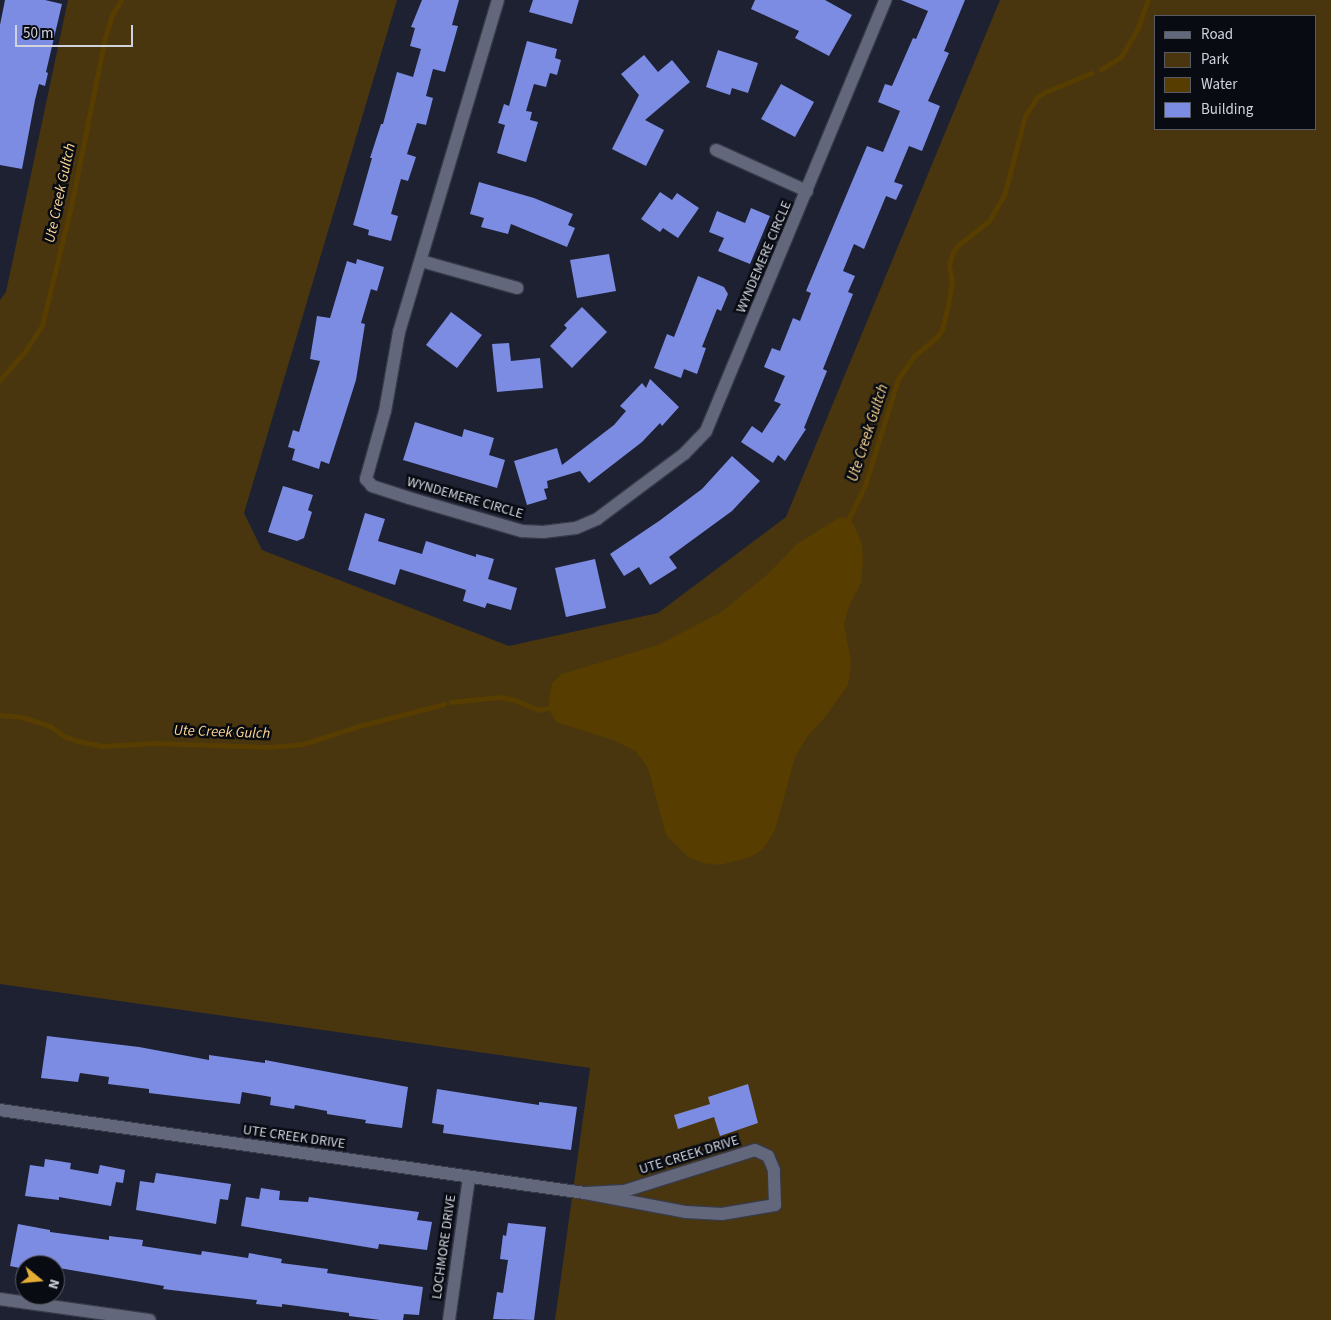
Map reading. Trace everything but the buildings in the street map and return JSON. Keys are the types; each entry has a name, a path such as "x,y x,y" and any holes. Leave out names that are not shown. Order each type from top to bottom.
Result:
{"street":[{"name":"WYNDEMERE CIRCLE","path":"498,0 399,332 385,411 368,469 367,482 409,498 522,531 564,531 597,519 684,454 706,431 808,190 885,0"},
{"path":"716,150 808,190"},
{"path":"421,261 517,288"},
{"name":"UTE CREEK DRIVE","path":"0,1110 585,1193 686,1212 722,1214 775,1205 774,1170 768,1156 755,1150 624,1191 585,1193"},
{"name":"LOCHMORE DRIVE","path":"449,1320 469,1178"},
{"path":"0,1299 150,1320"}],"green space":[{"path":"68,0 397,0 244,513 262,550 509,646 658,613 786,517 1000,0 1331,0 1331,1320 555,1320 590,1068 0,984 0,300 6,292"}],"water":[{"path":"840,517 849,518 853,523 862,544 863,561 861,583 849,606 844,624 851,663 848,685 825,717 807,737 795,757 775,830 764,848 751,857 720,865 703,863 688,857 666,835 648,768 642,759 635,751 613,740 556,722 548,708 552,683 562,674 658,645 720,613 768,574 797,544"}],"waterway":[{"name":"Ute Creek Gultch","path":"0,380 26,350 42,325 71,206 105,38 112,15 121,0"},
{"name":"Ute Creek Gultch","path":"1101,69 1121,57 1138,27 1148,0"},
{"name":"Ute Creek Gultch","path":"849,518 865,485 898,379 914,356 937,337 942,329 952,281 949,265 953,252 958,245 989,221 1004,195 1025,116 1037,97 1091,73"},
{"name":"Ute Creek Gulch","path":"451,702 499,697 515,700 538,710 548,708"},
{"name":"Ute Creek Gulch","path":"0,715 22,717 50,726 64,736 77,741 102,746 154,743 269,747 303,744 359,726 444,704"}]}
